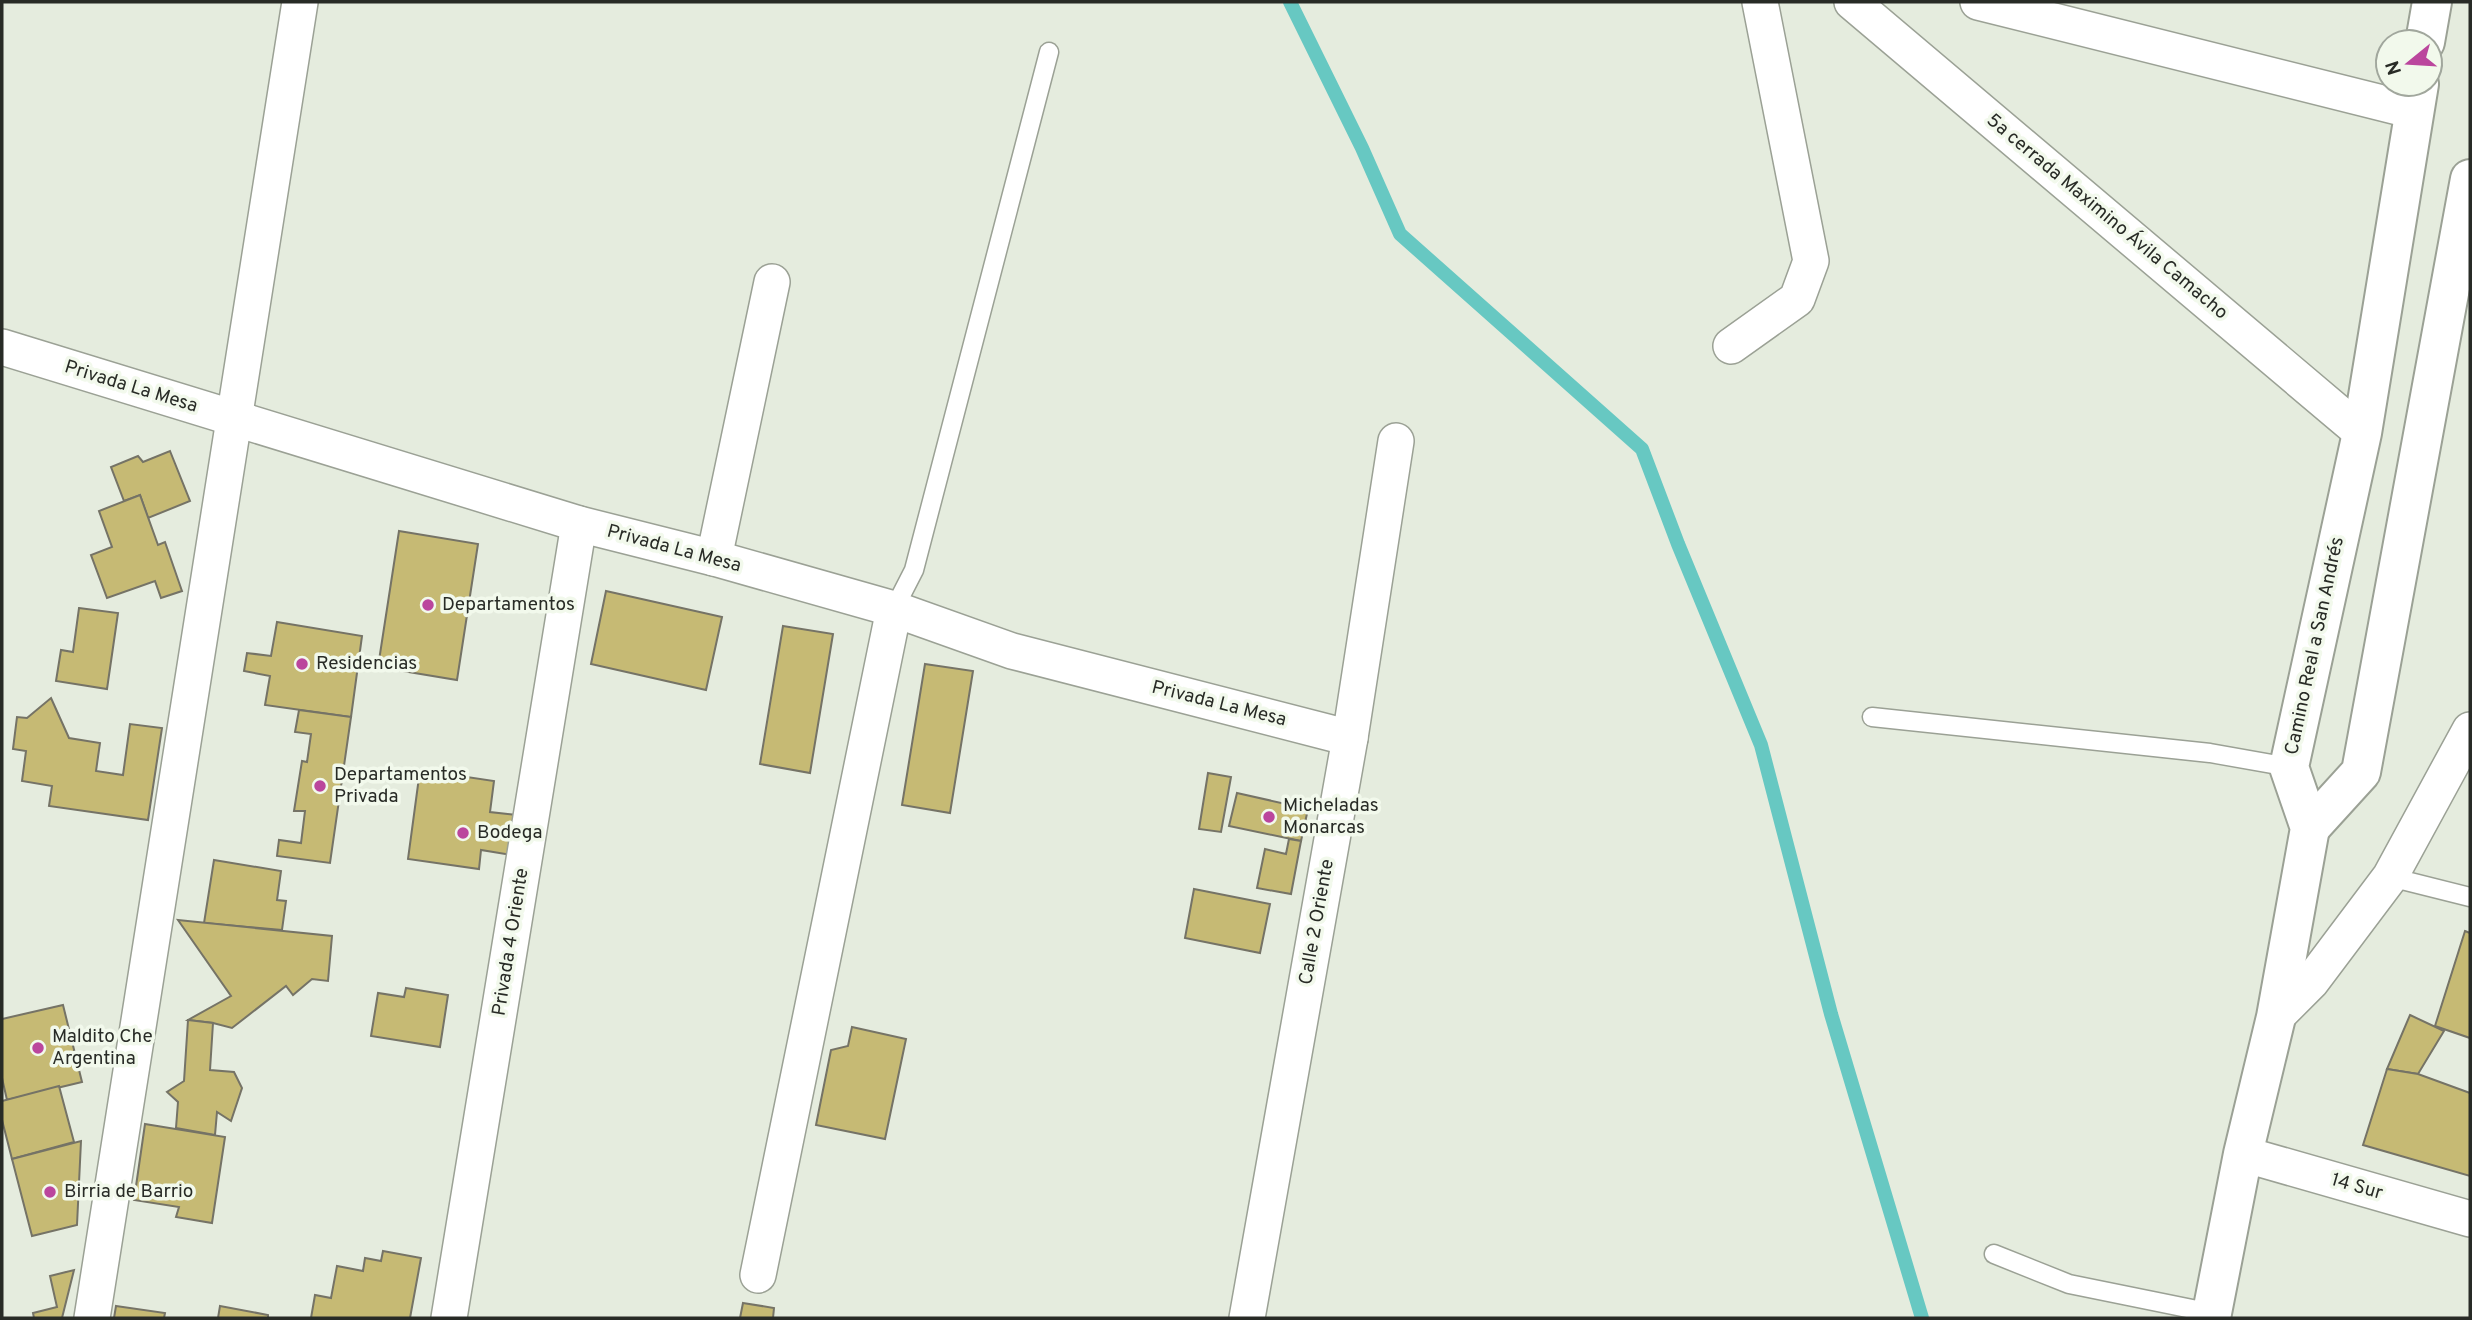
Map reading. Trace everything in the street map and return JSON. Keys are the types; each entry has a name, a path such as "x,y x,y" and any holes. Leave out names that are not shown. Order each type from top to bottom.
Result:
{"main road":[{"path":"2427,28 2432,2"},
{"name":"Camino Real a San Andrés","path":"2310,828 2289,767 2362,433 2416,98"},
{"path":"2211,1316 2243,1154 2276,1017 2310,828 2361,772 2470,179"}],"street":[{"path":"92,1318 300,2"},
{"path":"1731,346 1797,299 1811,261 1760,2"},
{"name":"5a cerrada Maximino Ávila Camacho","path":"1852,2 2362,433"},
{"path":"1978,2 2374,89"},
{"path":"714,558 772,282"},
{"name":"Privada La Mesa","path":"2,347 579,524 714,558 894,609 1012,651 1350,738"},
{"name":"Calle 2 Oriente","path":"1247,1318 1350,738 1396,441"},
{"name":"Privada 4 Oriente","path":"449,1318 579,524"},
{"path":"758,1275 894,609"},
{"path":"2276,1017 2311,982 2390,877 2470,730"},
{"name":"14 Sur","path":"2243,1154 2470,1220"}],"lane":[{"path":"894,609 914,570 1049,52"},
{"path":"1872,717 2210,753 2289,767"},
{"path":"2390,877 2470,897"},
{"path":"1994,1254 2069,1284 2211,1316"}],"building":[{"path":"170,451 190,501 148,518 140,495 124,501 111,467 138,456 143,462"},
{"path":"140,495 158,545 165,542 182,591 161,598 155,581 107,598 91,555 112,547 99,511"},
{"name":"Departamentos","path":"399,531 478,544 457,680 378,667"},
{"name":"Departamentos","path":"606,591 722,617 706,690 591,664"},
{"path":"79,608 118,613 107,689 56,681 61,650 73,652"},
{"name":"Residencias","path":"277,622 362,636 351,717 265,705 270,676 244,671 247,653 271,656"},
{"path":"783,626 833,634 810,773 760,764"},
{"path":"925,664 973,671 950,813 902,805"},
{"path":"51,698 69,738 100,743 96,771 123,775 130,724 162,728 148,820 49,806 52,786 22,781 26,751 13,749 17,717 27,718"},
{"name":"Departamentos Privada","path":"299,710 351,717 330,863 277,856 279,840 301,843 305,811 294,811 302,761 307,762 311,734 295,732"},
{"name":"Bodega","path":"420,770 494,781 490,812 516,815 511,855 481,850 479,869 408,859"},
{"path":"1208,773 1231,777 1221,832 1199,829"},
{"name":"Micheladas Monarcas","path":"1237,793 1308,809 1301,841 1229,826"},
{"path":"1289,839 1301,841 1291,894 1257,888 1265,849 1286,854"},
{"path":"214,860 281,871 277,900 286,901 282,930 204,923"},
{"path":"1194,889 1270,904 1260,953 1185,938"},
{"path":"178,920 332,936 328,981 312,979 293,995 286,986 232,1028 188,1020 231,996"},
{"path":"2465,931 2470,933 2470,1038 2435,1026"},
{"path":"406,988 448,995 440,1047 371,1036 378,993 404,997"},
{"name":"Maldito Che Argentina","path":"63,1005 82,1082 7,1100 2,1078 2,1019"},
{"path":"2410,1015 2444,1031 2418,1074 2387,1069"},
{"path":"188,1020 213,1023 210,1070 234,1072 242,1088 231,1121 217,1112 215,1135 176,1128 178,1102 167,1092 184,1081"},
{"path":"852,1027 906,1039 885,1139 816,1125 831,1050 848,1046"},
{"path":"2387,1069 2418,1074 2470,1093 2470,1176 2363,1145"},
{"path":"59,1086 74,1142 12,1159 2,1120 2,1101"},
{"path":"145,1124 225,1137 212,1223 176,1217 179,1207 134,1200"},
{"name":"Birria de Barrio","path":"81,1141 77,1225 32,1236 12,1159"},
{"path":"383,1251 421,1258 410,1318 311,1318 315,1295 331,1298 337,1266 363,1271 365,1258 381,1261"},
{"path":"74,1270 62,1318 34,1318 33,1313 57,1307 50,1276"},
{"path":"743,1303 774,1308 773,1318 740,1318"},
{"path":"116,1306 165,1313 164,1318 114,1318"},
{"path":"220,1306 268,1315 268,1318 218,1318"}],"waterway":[{"path":"1290,2 1362,148 1400,234 1642,449 1761,745 1831,1014 1922,1318"}],"place":[{"name":"Departamentos","path":"428,605"},
{"name":"Residencias","path":"302,664"},
{"name":"Departamentos Privada","path":"320,786"},
{"name":"Micheladas Monarcas","path":"1269,817"},
{"name":"Bodega","path":"463,833"},
{"name":"Maldito Che Argentina","path":"38,1048"},
{"name":"Birria de Barrio","path":"50,1192"}]}
